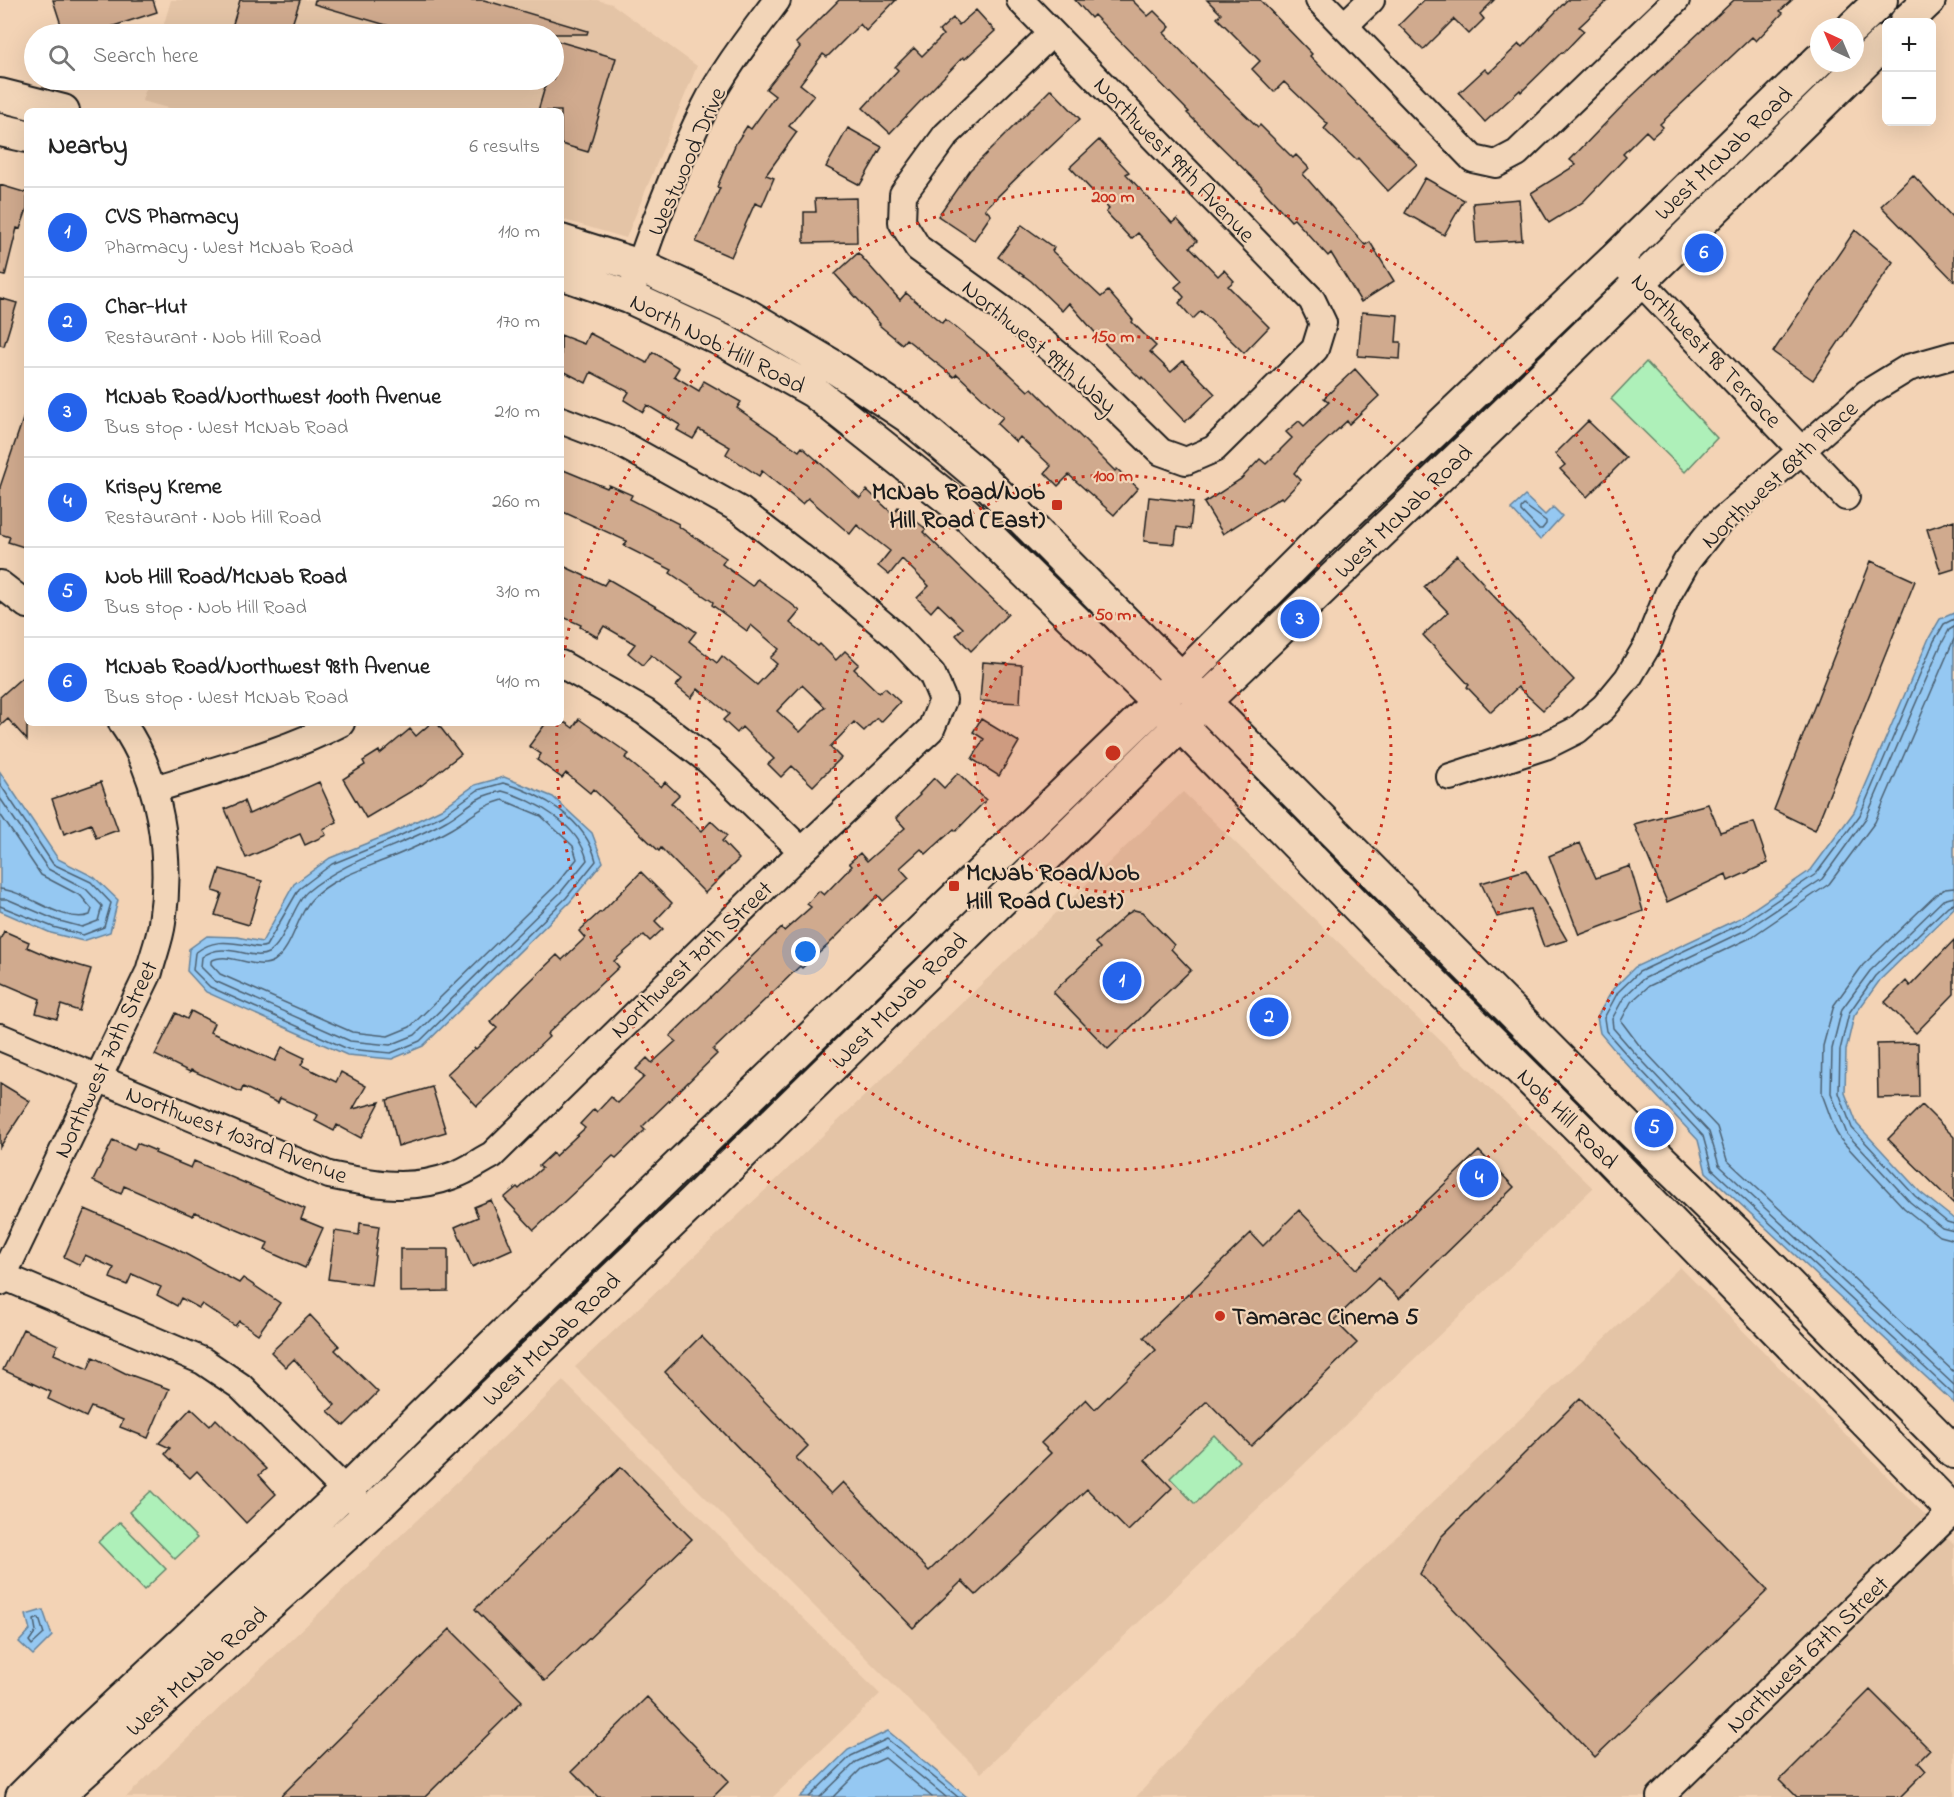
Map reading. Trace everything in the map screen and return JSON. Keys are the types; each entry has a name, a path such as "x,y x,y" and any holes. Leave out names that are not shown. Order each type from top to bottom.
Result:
{"main road":[{"path":"1862,18 1881,0"},
{"path":"1910,18 1929,0"},
{"name":"West McNab Road","path":"56,1797 369,1514 1882,46"},
{"name":"West McNab Road","path":"22,1797 87,1732 347,1490 491,1347 1158,702 1315,545 1617,257 1810,69"},
{"path":"0,95 51,108"},
{"path":"0,130 24,135"},
{"name":"North Nob Hill Road","path":"564,242 640,266 745,314 831,365 909,417 986,482 1205,701"},
{"name":"North Nob Hill Road","path":"564,274 629,297 726,342 813,391 959,507 1180,725"},
{"name":"Nob Hill Road","path":"1205,701 1615,1115 1762,1258 1954,1452"},
{"name":"Nob Hill Road","path":"1180,725 1954,1511"}],"street":[{"name":"Westwood Drive","path":"629,297 674,178 706,106 745,43 776,0"},
{"name":"Northwest 99th Avenue","path":"1020,0 1312,300 1323,323 1315,349 1214,449 1186,461"},
{"path":"1320,0 1473,159 1496,164 1517,153 1676,0"},
{"path":"1344,26 1371,0"},
{"name":"Northwest 99th Way","path":"1051,34 946,135 903,194 902,222 918,248 1009,314 1079,372 1161,452 1186,461"},
{"name":"Northwest 98 Terrace","path":"1617,257 1845,497"},
{"name":"Northwest 68th Place","path":"1450,777 1545,746 1576,730 1604,707 1628,678 1647,646 1668,594 1687,561 1713,528 1867,393 1908,368 1954,355"},
{"name":"Northwest 70th Street","path":"414,1186 455,1175 492,1155 930,729 943,700 932,674 896,636 827,577 740,510 618,442 564,421"},
{"path":"0,584 24,603"},
{"path":"564,666 645,712 709,761 802,851"},
{"name":"Northwest 70th Street","path":"1,1279 149,972 162,924 165,879 162,831 155,789 124,726"},
{"path":"155,789 265,755 336,726"},
{"name":"Northwest 103rd Avenue","path":"0,1037 329,1175 373,1184 414,1186"},
{"path":"1,1279 203,1361 240,1386 369,1514"},
{"name":"Northwest 67th Street","path":"1660,1797 1954,1511"}],"shaded area":[{"path":"171,0 597,0 612,4 697,66 626,238 564,220 564,108 168,108 142,101 145,90 564,90 564,24 164,24"},
{"path":"1183,792 1593,1188 981,1773 575,1367 773,1183"},
{"path":"1680,1267 1954,1544 1954,1797 1136,1797 1231,1694"},
{"path":"563,1381 880,1694 773,1797 126,1797"}],"green space":[{"path":"1646,362 1717,438 1685,472 1611,399"},
{"path":"1214,1435 1239,1461 1195,1504 1170,1478"},
{"path":"151,1491 197,1538 175,1559 129,1512"},
{"path":"120,1522 166,1569 144,1590 98,1542"}],"water":[{"path":"1525,496 1545,515 1553,507 1562,516 1540,540 1511,509"},
{"path":"1954,613 1954,908 1880,980 1854,1016 1846,1050 1845,1093 1857,1124 1920,1192 1954,1219 1954,1403 1706,1172 1698,1140 1600,1033 1597,1017 1613,989 1635,967 1740,918 1811,870 1854,812 1929,638 1940,619"},
{"path":"0,772 58,859 94,877 118,900 110,932 83,941 51,933 0,911"},
{"path":"504,777 553,797 592,833 603,862 570,902 423,1046 392,1059 347,1055 206,992 187,971 189,949 207,936 237,937 262,942 294,884 330,858 390,834 441,809 475,785"},
{"path":"43,1610 52,1636 33,1655 19,1642 30,1630 26,1615"},
{"path":"888,1731 967,1797 800,1797 848,1750"}],"building":[{"path":"53,0 153,0 157,12 120,24 61,24"},
{"path":"240,0 300,0 292,24 233,24"},
{"path":"315,0 484,0 588,31 587,34 564,34 564,24 383,24 314,4"},
{"path":"839,0 896,0 866,31 860,24 827,57 823,54 800,84 814,95 789,126 797,132 766,175 774,178 762,206 755,203 731,257 696,242 720,188 717,187 736,143 747,126 751,129 775,96 766,89 800,47 796,43"},
{"path":"1075,0 1132,0 1148,16 1154,11 1170,27 1164,33 1206,77 1293,158 1296,155 1309,168 1303,174 1365,245 1370,242 1394,281 1361,302 1331,253 1328,256 1294,219 1291,221 1262,187 1187,113 1189,112 1094,15 1091,18"},
{"path":"1207,0 1260,0 1312,54 1310,56 1417,164 1388,191 1358,158 1356,160 1324,129 1328,124 1284,82 1274,92 1252,69 1260,61 1217,18 1221,14"},
{"path":"1424,0 1494,0 1480,14 1484,19 1469,34 1454,19 1423,50 1399,25"},
{"path":"1567,0 1608,0 1579,27 1584,31 1563,53 1485,122 1459,93 1485,69 1489,73 1519,44 1522,47"},
{"path":"1734,0 1792,0 1780,11 1783,13 1756,41 1752,37 1660,124 1663,127 1652,137 1646,131 1623,154 1626,157 1583,202 1549,223 1531,193 1576,165 1570,160 1632,96"},
{"path":"976,10 995,31 965,59 963,57 890,133 863,108 898,70 895,67 914,48 922,56 943,35 939,31 953,18 959,25"},
{"path":"564,43 616,58 588,152 564,145 564,108 539,108 544,90 564,90"},
{"path":"1051,89 1080,119 985,209 991,215 974,240 938,216 970,170"},
{"path":"848,128 882,147 860,185 826,167"},
{"path":"1099,140 1129,172 1126,174 1172,223 1177,219 1197,241 1190,247 1218,276 1224,270 1234,281 1228,286 1269,327 1244,353 1201,311 1193,319 1179,303 1184,297 1175,287 1182,281 1138,233 1131,239 1106,212 1109,209 1070,167"},
{"path":"1913,175 1954,219 1954,281 1881,206"},
{"path":"1425,178 1464,200 1444,235 1405,213"},
{"path":"0,185 24,192 24,218 20,229 17,228 5,276 0,275"},
{"path":"856,198 857,242 804,243 804,212 816,212 815,199"},
{"path":"1519,199 1522,240 1476,243 1473,203"},
{"path":"1022,225 1054,248 1052,251 1101,297 1108,291 1133,320 1132,322 1156,346 1150,352 1171,372 1183,361 1215,394 1185,422 1142,377 1141,379 1107,346 1069,303 1062,311 1031,281 998,257"},
{"path":"1855,230 1893,262 1813,380 1773,352"},
{"path":"858,253 900,300 906,293 942,323 945,319 991,356 1028,391 1032,388 1115,471 1117,469 1138,488 1114,515 1069,475 1058,486 1045,473 1051,466 1020,437 1016,442 997,424 1003,417 957,374 954,377 906,339 902,344 879,325 835,274"},
{"path":"0,298 17,303 4,346 0,345"},
{"path":"1362,312 1398,315 1396,342 1401,342 1400,359 1358,356"},
{"path":"589,333 647,363 653,352 679,368 674,376 699,391 704,381 741,402 737,408 799,451 802,447 860,498 867,490 893,514 898,507 926,529 923,532 1008,614 971,651 956,635 963,628 938,604 931,612 917,598 929,586 902,559 889,575 878,566 890,551 857,525 850,534 808,498 802,504 762,471 759,476 726,454 730,447 699,429 693,439 677,430 680,425 647,405 643,412 624,400 629,392 591,372 586,383 564,372 564,336 584,344"},
{"path":"1355,369 1379,396 1349,424 1347,421 1304,461 1294,473 1301,480 1283,499 1281,497 1223,534 1204,503 1241,479 1260,459 1266,464 1292,438 1286,432 1299,421 1304,426 1329,402 1324,398"},
{"path":"24,416 24,547 8,542 10,537 0,534 0,487"},
{"path":"1588,421 1626,458 1587,497 1560,469 1565,465 1555,454"},
{"path":"564,470 607,488 609,485 632,495 630,499 679,524 678,526 726,558 722,564 752,586 757,579 789,602 800,611 790,623 818,646 820,644 836,660 845,651 859,664 854,669 879,693 885,688 900,702 881,722 877,718 864,731 854,722 830,747 841,758 813,786 792,766 781,777 768,764 774,759 742,727 737,733 723,720 729,714 698,689 691,698 676,686 682,679 651,655 643,665 628,653 635,644 604,626 597,637 580,627 581,625 564,617 564,566 604,585 608,579 682,622 696,632 689,641 717,663 722,656 757,685 777,664 770,658 779,649 751,625 747,631 712,605 713,602 670,573 672,570 624,546 627,541 564,512","holes":["802,685 825,707 800,732 777,711"]},
{"path":"1149,497 1193,502 1190,529 1177,527 1175,544 1144,541"},
{"path":"1954,520 1954,569 1941,573 1927,529"},
{"path":"1457,555 1574,680 1543,710 1518,687 1491,712 1423,635 1448,612 1424,587"},
{"path":"1871,561 1915,581 1815,830 1774,810"},
{"path":"983,662 1022,665 1020,703 980,701"},
{"path":"24,676 24,726 27,726 27,740 8,719 0,726 0,697"},
{"path":"579,719 629,754 625,758 661,787 665,782 679,795 671,803 702,831 711,821 727,836 722,841 739,859 705,893 661,848 659,851 593,789 590,793 566,773 562,778 537,760 541,754 529,746 544,726 564,726 566,723 573,728"},
{"path":"981,719 1019,742 999,776 972,759 984,739 973,732"},
{"path":"428,726 439,726 461,754 422,785 366,818 343,779 365,765 363,761 379,751 380,754 410,729 416,736"},
{"path":"958,773 986,800 956,831 954,829 926,854 921,849 900,868 909,878 883,901 878,895 828,945 802,968 800,966 713,1050 717,1054 642,1127 645,1130 616,1158 613,1156 534,1230 504,1198 517,1187 519,1189 542,1168 539,1166 553,1153 555,1156 585,1128 580,1124 594,1109 597,1112 611,1097 618,1103 644,1077 636,1069 647,1058 652,1063 676,1041 670,1036 771,938 782,928 784,931 811,907 807,904 819,891 824,895 852,866 849,863 860,853 867,861 905,828 896,818 934,778 944,788"},
{"path":"101,782 118,830 96,838 91,824 64,834 52,799"},
{"path":"319,782 337,822 323,829 326,835 305,845 300,834 246,858 225,809 244,801 249,814"},
{"path":"1708,804 1720,832 1754,822 1768,863 1728,881 1726,874 1667,902 1634,824"},
{"path":"1580,843 1596,878 1630,866 1643,911 1579,935 1549,856"},
{"path":"220,869 262,881 249,925 215,915 222,894 213,891"},
{"path":"1526,870 1567,940 1544,947 1530,909 1497,917 1481,883"},
{"path":"641,872 672,903 655,921 663,929 650,941 644,935 614,961 619,967 547,1034 549,1037 477,1106 447,1074 497,1028 490,1022 524,987 557,955 562,960 585,938 579,931 601,913"},
{"path":"1134,910 1142,912 1174,945 1171,949 1191,970 1108,1049 1053,992 1100,948 1095,943"},
{"path":"4,931 29,942 27,947 50,957 91,969 79,1011 61,1005 57,1019 36,1013 40,999 0,982 0,940"},
{"path":"1954,940 1954,994 1916,1033 1885,1002 1906,981 1910,986"},
{"path":"191,1011 214,1023 210,1032 275,1061 282,1047 305,1058 301,1065 336,1082 341,1072 366,1086 353,1109 380,1102 361,1138 337,1125 334,1131 315,1121 318,1115 280,1098 278,1103 243,1087 241,1092 155,1055 176,1013 187,1019"},
{"path":"1918,1043 1919,1097 1878,1098 1877,1044"},
{"path":"0,1083 30,1101 0,1147"},
{"path":"432,1087 446,1132 398,1146 387,1100"},
{"path":"1922,1105 1954,1137 1954,1204 1888,1139"},
{"path":"113,1140 134,1150 137,1143 191,1168 194,1161 305,1209 301,1219 323,1228 305,1268 265,1250 268,1243 195,1212 193,1216 124,1186 121,1194 93,1181"},
{"path":"1479,1151 1514,1187 1399,1299 1378,1278 1334,1320 1357,1343 1251,1446 1207,1401 1145,1460 1172,1488 1128,1531 1087,1489 976,1595 962,1581 913,1628 665,1372 701,1336 808,1446 796,1458 831,1494 843,1482 929,1571 1051,1453 1041,1443 1086,1399 1095,1409 1156,1350 1144,1337 1251,1233 1263,1246 1299,1210 1356,1269"},
{"path":"491,1200 512,1249 472,1267 455,1227 478,1217 474,1207"},
{"path":"85,1209 171,1246 239,1283 243,1278 280,1303 258,1334 239,1321 235,1326 202,1304 199,1308 181,1298 177,1306 157,1295 161,1287 132,1274 127,1285 110,1278 114,1268 85,1255 80,1265 64,1257"},
{"path":"360,1223 379,1226 371,1285 328,1279 335,1231 359,1235"},
{"path":"400,1249 448,1249 448,1291 400,1292"},
{"path":"310,1315 339,1346 335,1350 378,1392 344,1426 328,1411 335,1405 294,1359 286,1367 271,1352"},
{"path":"23,1329 58,1345 54,1354 88,1369 93,1357 125,1373 169,1389 148,1438 120,1427 123,1420 91,1407 86,1417 48,1399 51,1392 3,1370"},
{"path":"1580,1398 1768,1590 1595,1757 1420,1574 1441,1537"},
{"path":"191,1408 210,1426 216,1419 266,1469 259,1475 276,1494 246,1523 197,1471 190,1478 165,1454 170,1448 159,1443"},
{"path":"621,1467 692,1539 545,1681 475,1609"},
{"path":"450,1629 522,1701 425,1797 280,1797"},
{"path":"1870,1690 1930,1750 1918,1762 1926,1771 1900,1797 1797,1797 1780,1780"},
{"path":"647,1697 729,1781 713,1797 598,1797 572,1771"}],"place":[{"name":"McNab Road/Northwest 98th Avenue","path":"1704,253"},
{"name":"McNab Road/Nob Hill Road (East)","path":"1057,505"},
{"name":"McNab Road/Northwest 100th Avenue","path":"1300,619"},
{"name":"McNab Road/Nob Hill Road (West)","path":"954,886"},
{"name":"CVS Pharmacy","path":"1122,981"},
{"name":"Char-Hut","path":"1269,1017"},
{"name":"Nob Hill Road/McNab Road","path":"1654,1128"},
{"name":"Krispy Kreme","path":"1479,1178"},
{"name":"Tamarac Cinema 5","path":"1220,1316"}]}
